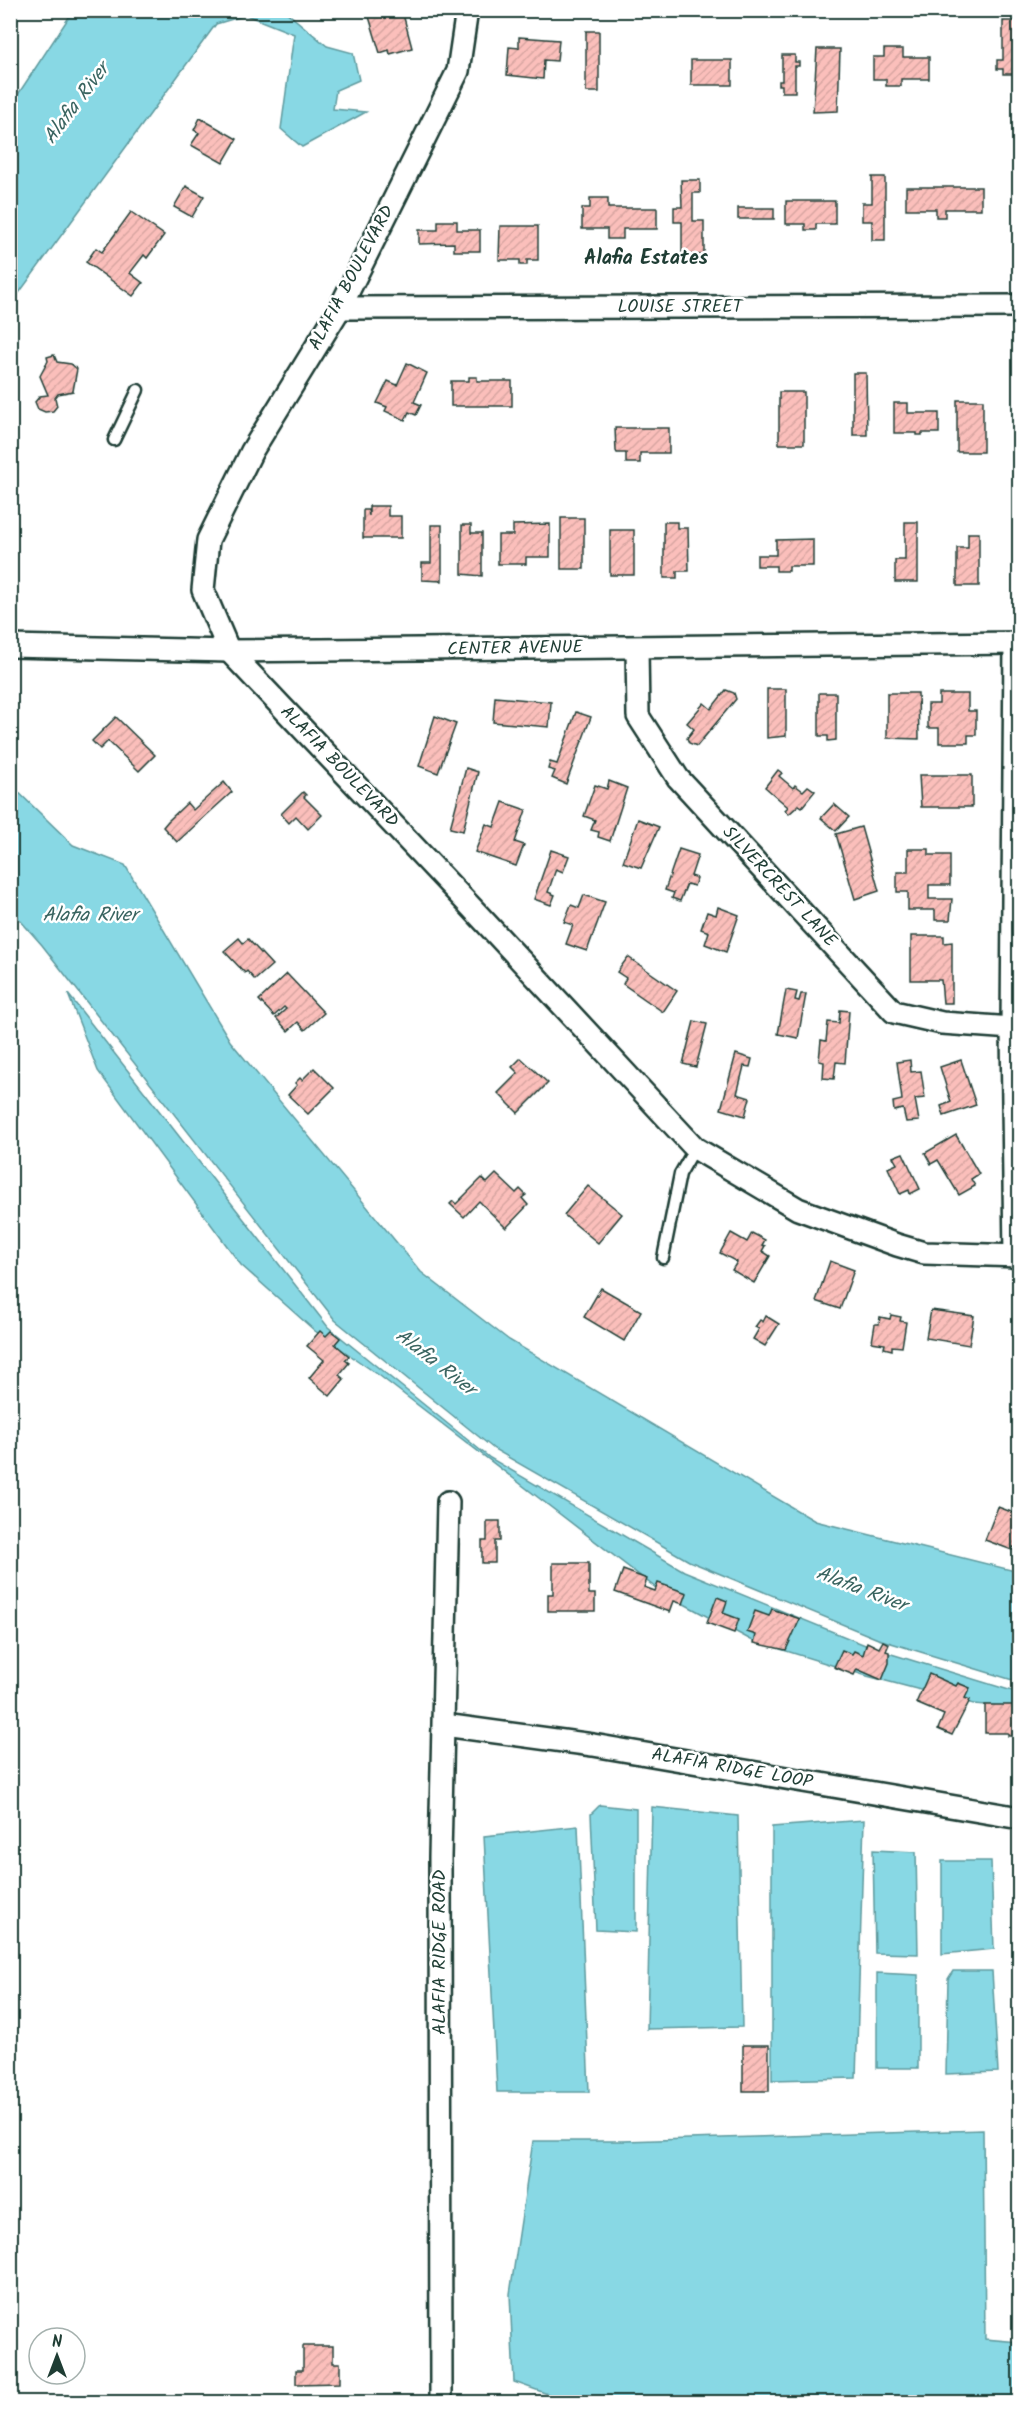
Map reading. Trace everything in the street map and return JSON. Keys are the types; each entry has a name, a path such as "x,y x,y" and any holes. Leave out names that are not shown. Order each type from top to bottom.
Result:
{"street":[{"name":"ALAFIA BOULEVARD","path":"467,10 458,72 340,308 252,452 208,540 203,590 228,651 472,908 695,1148 798,1209 897,1245 924,1253 1017,1257"},
{"name":"LOUISE STREET","path":"340,308 1020,306"},
{"name":"CENTER AVENUE","path":"10,646 228,651 1017,643"},
{"path":"1017,643 1012,1028 1017,1257"},
{"name":"SILVERCREST LANE","path":"637,648 638,716 678,778 894,1012 942,1023 1012,1028"},
{"name":"ALAFIA RIDGE ROAD","path":"441,2403 440,1857 448,1502"},
{"name":"ALAFIA RIDGE LOOP","path":"444,1725 593,1745 1020,1818"}],"lane":[{"path":"114,440 138,390"},
{"path":"663,1258 681,1174 695,1148"}],"water":[{"name":"Alafia River","path":"73,11 285,11 327,46 353,53 359,80 336,90 333,109 366,112 302,147 281,129 294,34 246,15 216,24 11,304 11,105"},
{"name":"Alafia River","path":"11,785 73,845 125,865 230,1041 421,1272 509,1340 815,1521 1019,1572 1019,1682 878,1639 689,1561 494,1449 335,1320 42,945 11,910"},
{"path":"68,994 328,1327 490,1458 684,1571 875,1649 1019,1693 1019,1708 974,1704 867,1676 751,1640 660,1591 380,1376 315,1331 241,1265 98,1071"},
{"path":"600,1805 636,1809 636,1932 596,1930 591,1814"},
{"path":"652,1807 738,1816 742,2027 647,2029"},
{"path":"864,1820 856,2078 772,2080 772,1827"},
{"path":"578,1826 589,2092 497,2092 484,1836"},
{"path":"873,1850 916,1852 918,1954 875,1953"},
{"path":"942,1861 991,1861 994,1949 942,1954"},
{"path":"953,1971 992,1971 998,2072 946,2074 948,1979"},
{"path":"877,1973 918,1975 918,2068 877,2068"},
{"path":"983,2130 985,2339 1019,2342 1019,2402 570,2402 514,2382 510,2294 533,2141 624,2141"}],"building":[{"path":"367,10 402,10 412,48 390,54 389,50 380,53"},
{"path":"1003,21 1020,21 1020,59 1016,59 1016,74 1003,74 1003,69 997,69 997,60 1003,60"},
{"path":"586,31 599,31 599,92 586,92"},
{"path":"519,37 559,40 557,61 544,60 543,79 507,75 509,47 519,48"},
{"path":"817,49 840,49 838,111 813,112"},
{"path":"884,49 903,49 903,57 929,57 929,79 901,79 901,86 886,86 886,79 873,79 873,57 884,57"},
{"path":"782,55 795,55 795,62 799,62 799,66 795,66 795,92 782,92 782,85 779,85 779,81 782,81"},
{"path":"691,60 732,60 732,85 691,85"},
{"path":"200,118 237,139 223,163 191,145 199,133 194,130"},
{"path":"872,177 885,177 885,240 872,240 872,221 862,221 862,203 872,203"},
{"path":"681,180 700,180 700,193 693,193 693,221 704,221 704,255 682,255 682,222 674,222 674,207 682,207"},
{"path":"186,186 204,196 192,217 174,207"},
{"path":"906,187 981,187 981,209 945,209 945,217 936,217 936,209 906,209"},
{"path":"590,198 608,198 608,208 657,208 657,229 623,229 623,239 607,239 607,229 582,229 582,208 590,208"},
{"path":"786,201 835,201 835,224 816,224 816,230 805,230 805,224 786,224"},
{"path":"738,208 774,208 774,219 738,219"},
{"path":"131,212 164,235 147,258 144,255 130,273 143,283 133,296 86,262 96,248 102,252"},
{"path":"438,221 457,221 457,230 480,230 480,251 454,251 454,243 419,244 419,230 438,230"},
{"path":"500,226 538,226 538,260 527,260 527,265 520,265 520,260 499,260"},
{"path":"54,355 57,362 71,364 77,369 73,391 58,394 55,398 57,406 53,411 45,412 38,409 35,402 40,396 48,395 40,376 48,361 47,357"},
{"path":"407,363 427,373 414,402 421,405 416,415 409,412 405,420 385,411 387,407 377,403 388,381 397,385"},
{"path":"853,373 866,373 867,435 853,435"},
{"path":"469,377 477,377 477,381 512,381 512,406 451,406 451,381 469,381"},
{"path":"779,392 804,392 804,444 779,444"},
{"path":"957,400 983,400 983,452 957,452"},
{"path":"894,403 908,403 908,413 939,413 939,433 917,435 917,433 894,433"},
{"path":"615,428 669,428 669,453 640,453 640,463 626,463 626,453 616,451"},
{"path":"369,506 388,506 388,516 401,516 401,538 363,538 363,510 368,510 369,516"},
{"path":"561,518 584,518 584,569 561,569"},
{"path":"664,522 677,522 677,528 688,528 689,571 677,571 677,578 664,578"},
{"path":"905,522 918,522 918,582 895,582 895,560 905,560"},
{"path":"550,524 550,557 526,557 526,564 498,564 498,535 513,535 513,525"},
{"path":"431,525 442,525 442,581 422,580 422,563 431,563"},
{"path":"462,525 471,525 471,533 482,533 482,576 462,574"},
{"path":"610,530 634,530 634,575 610,575"},
{"path":"968,533 979,533 979,586 957,586 957,548 968,548"},
{"path":"813,539 813,566 789,566 789,571 776,571 776,566 757,566 757,555 776,555 776,540"},
{"path":"767,689 786,689 786,736 767,738"},
{"path":"726,690 734,693 736,699 697,746 689,743 687,738 694,729 687,723 704,703 711,709"},
{"path":"819,693 836,693 836,740 828,741 828,736 819,736"},
{"path":"887,693 918,693 919,739 887,738"},
{"path":"939,694 968,694 968,711 976,711 976,735 968,735 968,743 939,743 939,728 928,728 928,704 939,704"},
{"path":"495,697 551,702 549,727 493,722"},
{"path":"576,712 591,717 566,784 552,778 555,771 548,769 550,762 557,764"},
{"path":"435,716 456,724 438,773 419,766"},
{"path":"116,717 155,755 139,771 108,741 100,749 92,741"},
{"path":"466,768 478,772 463,831 450,828"},
{"path":"778,770 782,773 779,776 793,788 795,785 803,791 808,786 815,791 802,807 799,805 789,814 785,810 788,807 765,787"},
{"path":"919,775 972,775 972,807 921,807"},
{"path":"609,781 627,788 610,841 598,837 599,832 591,830 595,820 584,816 595,785 607,789"},
{"path":"224,782 232,792 177,842 163,827 187,803 193,810"},
{"path":"303,792 306,795 304,797 322,815 308,829 296,816 289,823 281,814"},
{"path":"503,802 526,810 515,842 524,845 516,866 475,852 486,824 494,827"},
{"path":"834,804 849,817 836,831 821,818"},
{"path":"638,819 659,827 641,868 623,862"},
{"path":"861,827 879,891 855,899 836,834"},
{"path":"679,849 698,855 691,876 697,878 694,886 687,884 680,901 672,898 674,893 665,890"},
{"path":"908,849 929,849 929,855 950,855 950,885 929,885 929,899 952,899 950,920 935,920 935,910 908,910 908,892 897,892 897,872 908,872"},
{"path":"551,850 569,856 563,872 556,869 548,892 555,895 551,905 534,899"},
{"path":"584,895 605,902 587,951 566,944 573,925 564,922 571,905 579,908"},
{"path":"718,907 739,915 726,952 705,944 709,932 701,929 707,912 716,915"},
{"path":"911,936 944,936 944,943 952,942 952,1003 943,1003 941,980 911,980"},
{"path":"239,938 243,943 248,939 272,965 255,980 224,951"},
{"path":"628,957 677,991 663,1012 623,984 626,978 617,972"},
{"path":"287,974 324,1013 305,1030 298,1022 288,1031 276,1018 286,1009 284,1007 274,1016 259,1000"},
{"path":"786,990 797,992 795,1000 799,1001 801,994 806,994 798,1038 778,1034"},
{"path":"840,1010 849,1011 845,1063 836,1062 834,1079 823,1078 824,1062 819,1061 821,1040 826,1041 828,1022 839,1023"},
{"path":"694,1021 707,1024 696,1067 683,1064"},
{"path":"736,1054 752,1059 750,1067 744,1066 737,1094 750,1098 745,1116 721,1109"},
{"path":"521,1058 548,1083 518,1113 498,1093 518,1073 512,1067"},
{"path":"910,1060 911,1072 921,1071 925,1098 915,1099 919,1121 906,1122 903,1109 894,1111 893,1102 902,1100 897,1062"},
{"path":"961,1060 976,1105 944,1116 941,1106 951,1102 940,1067"},
{"path":"314,1068 334,1088 308,1114 288,1095 297,1085 295,1083 300,1078 302,1080"},
{"path":"956,1135 979,1174 971,1179 975,1186 959,1195 938,1160 931,1164 925,1153"},
{"path":"903,1153 920,1189 910,1194 909,1190 900,1194 888,1168 897,1164 893,1157"},
{"path":"496,1174 516,1193 520,1189 526,1195 522,1198 528,1205 506,1228 479,1201 464,1217 450,1204 453,1201 456,1204 482,1178 487,1183"},
{"path":"588,1186 622,1214 598,1243 564,1215"},
{"path":"731,1233 747,1242 752,1233 765,1240 762,1251 770,1256 754,1283 732,1270 737,1262 720,1253"},
{"path":"830,1261 854,1270 840,1309 816,1301"},
{"path":"601,1288 641,1311 624,1341 584,1317"},
{"path":"931,1310 974,1316 969,1345 926,1338"},
{"path":"1020,1314 1020,1366 1019,1366"},
{"path":"891,1315 901,1317 900,1321 906,1322 902,1347 892,1346 892,1350 884,1348 885,1344 872,1342 875,1324 879,1324 880,1317 890,1319"},
{"path":"766,1316 779,1324 765,1346 753,1339 759,1329 755,1327 760,1320 763,1322"},
{"path":"320,1331 326,1336 331,1331 340,1338 335,1344 349,1356 345,1360 349,1363 339,1375 344,1379 330,1396 309,1378 324,1360 307,1346"},
{"path":"998,1507 1014,1513 1016,1507 1020,1509 1020,1549 1013,1547 1012,1550 985,1540"},
{"path":"487,1521 500,1521 500,1541 495,1541 495,1563 482,1563 482,1541 487,1541"},
{"path":"553,1563 589,1563 589,1594 595,1594 595,1611 548,1611 548,1594 553,1594"},
{"path":"623,1570 647,1579 644,1587 655,1591 658,1583 687,1593 683,1604 674,1601 670,1612 615,1592"},
{"path":"717,1597 727,1601 723,1613 739,1619 734,1633 707,1623"},
{"path":"772,1609 800,1619 786,1650 754,1643 756,1635 747,1632 755,1611 769,1616"},
{"path":"883,1641 889,1644 886,1651 889,1652 889,1663 882,1680 857,1669 854,1675 834,1667 842,1650 852,1654 854,1651 863,1655 867,1642 879,1648"},
{"path":"929,1674 956,1686 958,1683 970,1688 965,1698 970,1700 952,1735 938,1729 944,1715 916,1703"},
{"path":"985,1705 1020,1705 1020,1736 1008,1736 1008,1733 985,1733"},
{"path":"743,2045 769,2045 769,2091 743,2091"},
{"path":"303,2346 333,2346 333,2363 340,2363 340,2383 296,2384 296,2370 303,2370"}],"district":[{"name":"Alafia Estates","path":"646,259"}]}
